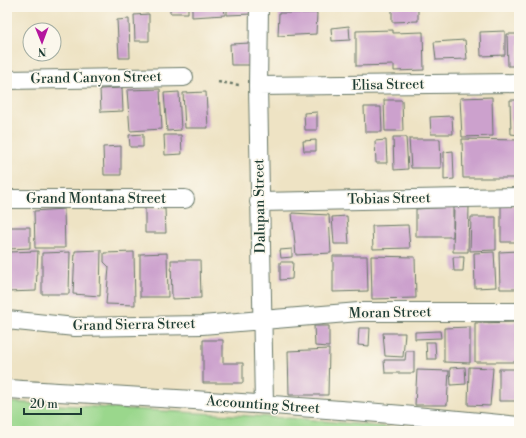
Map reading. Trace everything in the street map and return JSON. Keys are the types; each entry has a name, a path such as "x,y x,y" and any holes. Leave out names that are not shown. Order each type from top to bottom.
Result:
{"street":[{"name":"Dalupan Street","path":"259,7 259,202 264,404"},
{"name":"Grand Canyon Street","path":"7,80 184,77"},
{"name":"Elisa Street","path":"258,86 519,83"},
{"name":"Tobias Street","path":"259,202 519,196"},
{"name":"Grand Montana Street","path":"7,199 185,199"},
{"name":"Moran Street","path":"262,320 359,312 519,312"},
{"name":"Grand Sierra Street","path":"7,320 75,327 202,325 262,320"},
{"name":"Accounting Street","path":"7,389 264,404 454,419 519,426"}],"green space":[{"path":"7,402 304,419 427,431 7,431"}],"building":[{"path":"118,7 148,7 148,9 118,10"},
{"path":"170,7 188,7 188,13 170,13"},
{"path":"192,7 224,7 225,15 192,17"},
{"path":"227,7 251,7 252,14 227,15"},
{"path":"392,7 418,7 418,21 392,22"},
{"path":"279,13 317,13 316,34 278,36"},
{"path":"149,14 149,41 135,41 134,15"},
{"path":"129,19 130,58 119,58 117,20"},
{"path":"349,26 350,40 332,41 331,28"},
{"path":"393,30 393,33 423,32 424,70 394,71 394,65 356,66 356,31"},
{"path":"505,31 505,55 481,56 480,32"},
{"path":"507,34 519,34 519,66 508,66"},
{"path":"465,40 467,59 436,60 434,42"},
{"path":"250,43 251,65 231,65 230,44"},
{"path":"122,88 123,111 101,112 100,89"},
{"path":"160,89 162,129 130,131 127,90"},
{"path":"179,92 181,130 167,131 164,93"},
{"path":"206,92 208,128 185,128 183,93"},
{"path":"492,97 493,136 462,137 460,98"},
{"path":"384,100 402,100 403,131 385,131"},
{"path":"510,100 519,100 519,135 511,134"},
{"path":"364,107 381,107 382,132 365,132"},
{"path":"317,112 317,130 305,130 304,113"},
{"path":"452,116 453,134 431,134 430,117"},
{"path":"143,134 143,147 130,147 129,135"},
{"path":"164,135 181,135 182,154 165,155"},
{"path":"393,137 406,137 408,169 394,170"},
{"path":"409,139 440,139 441,168 411,168"},
{"path":"462,139 519,140 519,178 463,178"},
{"path":"316,140 316,151 304,151 303,141"},
{"path":"386,140 387,163 376,163 375,141"},
{"path":"121,146 121,175 104,175 103,147"},
{"path":"453,151 454,179 444,180 444,152"},
{"path":"519,205 519,242 501,242 501,206"},
{"path":"454,206 469,206 468,252 453,252"},
{"path":"453,207 453,237 416,237 416,209"},
{"path":"145,208 165,209 166,233 145,233"},
{"path":"64,209 65,248 35,248 34,211"},
{"path":"292,213 329,215 331,253 296,255"},
{"path":"347,216 349,244 334,244 332,217"},
{"path":"471,217 496,217 496,250 470,251"},
{"path":"408,225 410,248 373,249 372,226"},
{"path":"8,227 30,227 30,248 9,249"},
{"path":"292,249 292,257 281,258 280,250"},
{"path":"101,250 100,296 73,294 75,251"},
{"path":"38,251 36,291 7,292 8,252"},
{"path":"519,251 519,289 500,289 499,252"},
{"path":"70,252 69,294 42,294 42,253"},
{"path":"134,252 135,305 106,304 109,267 104,262 104,253"},
{"path":"494,252 496,287 475,288 474,253"},
{"path":"167,253 168,297 140,297 140,254"},
{"path":"333,256 367,256 368,291 333,292"},
{"path":"371,256 415,257 416,298 372,299"},
{"path":"453,257 464,257 463,271 454,271"},
{"path":"171,260 200,260 201,298 172,299"},
{"path":"280,262 293,262 292,279 280,280"},
{"path":"519,322 519,362 475,362 475,323"},
{"path":"314,326 329,326 329,347 315,346"},
{"path":"470,327 470,363 444,362 444,328"},
{"path":"359,328 370,328 369,346 358,345"},
{"path":"440,331 441,338 415,339 415,332"},
{"path":"383,333 405,333 403,357 385,356"},
{"path":"203,340 223,340 223,363 243,363 243,383 203,383"},
{"path":"426,342 435,342 436,359 427,359"},
{"path":"329,349 328,395 289,395 288,351"},
{"path":"406,351 414,351 414,373 385,373 384,360 405,360"},
{"path":"465,367 466,384 451,385 450,368"},
{"path":"469,367 493,368 490,406 468,405"},
{"path":"499,369 519,369 519,401 499,401"},
{"path":"417,370 449,371 447,405 415,405"}]}
